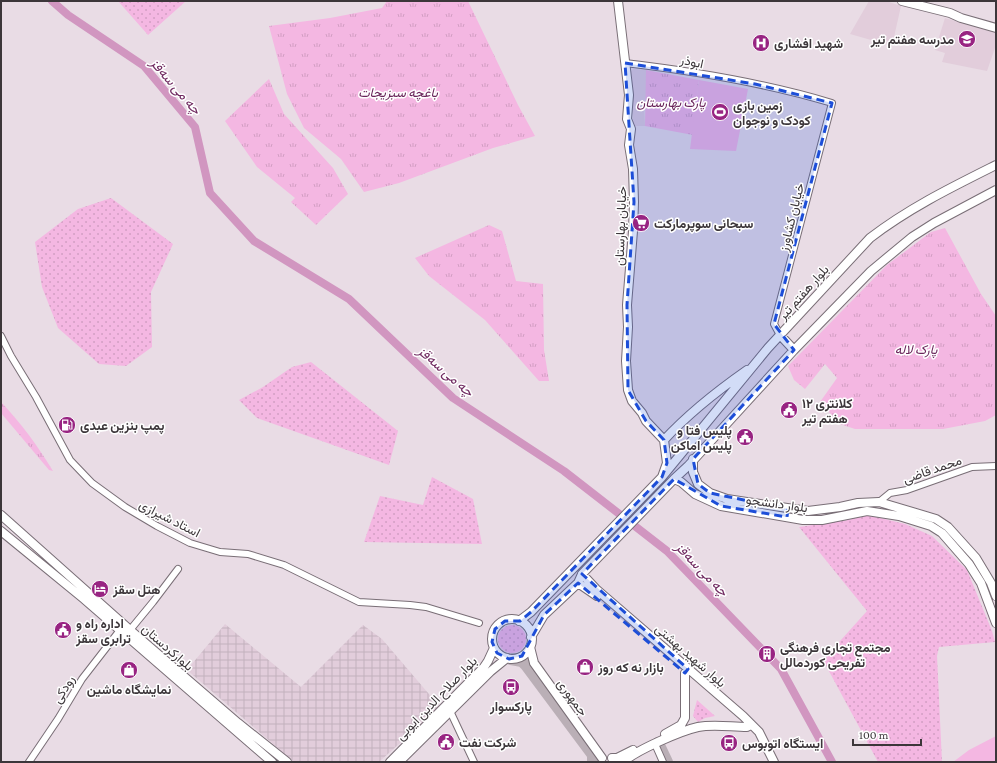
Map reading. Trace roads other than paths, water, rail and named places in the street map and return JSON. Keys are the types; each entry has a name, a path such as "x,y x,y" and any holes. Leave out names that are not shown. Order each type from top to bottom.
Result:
{"main road":[{"name":"خیابان بهارستان","path":"618,1 629,95 627,119 631,129 629,145 633,169 634,202 627,305 628,327 626,361 628,390 632,402 642,413 646,421 664,440"},
{"path":"902,1 950,13 961,18 996,28"},
{"name":"بلوار هفتم تیر","path":"520,621 531,612 662,477 780,335 870,238 885,226 920,204 996,165"},
{"path":"531,637 528,629 520,621 509,620 497,625 492,635 492,642 494,648 502,656 507,658 517,658 522,656 530,647 531,637 544,615 578,583 582,574 694,459 794,350 871,271 912,237 934,223 996,190"},
{"path":"780,335 794,350"},
{"path":"662,477 667,463 664,440 689,414 723,386 755,365"},
{"name":"بلوار دانشجو","path":"694,459 693,472 698,484 710,493 727,499 812,520 866,511 899,516 931,526 942,533 969,564 981,583 996,623"},
{"name":"بلوار دانشجو","path":"674,479 681,482 695,494 721,506 787,513 813,511 858,503 879,502 936,518 948,527 982,567 996,596"},
{"name":"بلوارکردستان","path":"1,515 130,630 238,723 287,762"},
{"name":"بلوارکردستان","path":"1,531 120,630 140,649 272,762"},
{"name":"بلوار شهید بهشتی","path":"582,574 596,590 749,726 759,732 774,762"},
{"name":"بلوار شهید بهشتی","path":"578,583 593,593 687,671"},
{"name":"جمهوری","path":"530,647 534,663 600,760"},
{"name":"بلوار صلاح الدین ایوبی","path":"390,762 484,667 494,648"},
{"name":"بلوار صلاح الدین ایوبی","path":"399,762 495,667 507,658"},
{"path":"600,760 614,760 671,732 681,725 685,718 687,671"},
{"path":"623,762 655,744 684,731 698,727 749,726"},
{"name":"بلوار شهید بهشتی","path":"749,726 770,762"}],"street":[{"name":"ابوذر","path":"625,63 672,68 755,84 832,103"},
{"name":"خیابان کشاورز","path":"780,335 774,324 794,254 832,103"},
{"name":"استاد شیرازی","path":"1,336 70,460 92,483 125,507 190,543 220,552 248,554 284,565 362,603 426,607 479,623"},
{"name":"محمد قاضی","path":"879,502 890,493 906,490 972,467 996,466"},
{"path":"130,630 178,569"},
{"name":"رودکی","path":"29,762 62,713 82,679 120,630"},
{"path":"450,711 474,762"},
{"path":"655,744 663,762"}],"waterway":[{"name":"چە می سەقز","path":"52,1 68,15 144,66 195,127 210,193 254,241 349,299 453,398 564,471 667,551 781,669 832,762"}],"place":[{"name":"مدرسه هفتم تیر","path":"967,39"},
{"name":"شهید افشاری","path":"761,43"},
{"name":"زمین بازی کودک و نوجوان","path":"720,112"},
{"name":"سبحانی سوپرمارکت","path":"641,223"},
{"name":"کلانتری ۱۲ هفتم تیر","path":"789,410"},
{"name":"پمپ بنزین عبدی","path":"67,425"},
{"name":"پلیس فتا و پلیس اماکن","path":"745,437"},
{"name":"هتل سقز","path":"100,589"},
{"name":"اداره راه و ترابری سقز","path":"63,630"},
{"name":"مجتمع تجاری فرهنگی تفریحی کوردمالل","path":"767,654"},
{"name":"بازار نه که روز","path":"585,667"},
{"name":"نمایشگاه ماشین","path":"129,670"},
{"name":"پارکسوار","path":"511,687"},
{"name":"شرکت نفت","path":"446,742"},
{"name":"ایستگاه اتوبوس","path":"729,743"}],"park label":[{"name":"باغچه سبزیجات","path":"398,92"},
{"name":"پارک بهارستان","path":"671,102"},
{"name":"پارک لاله","path":"916,349"}]}
